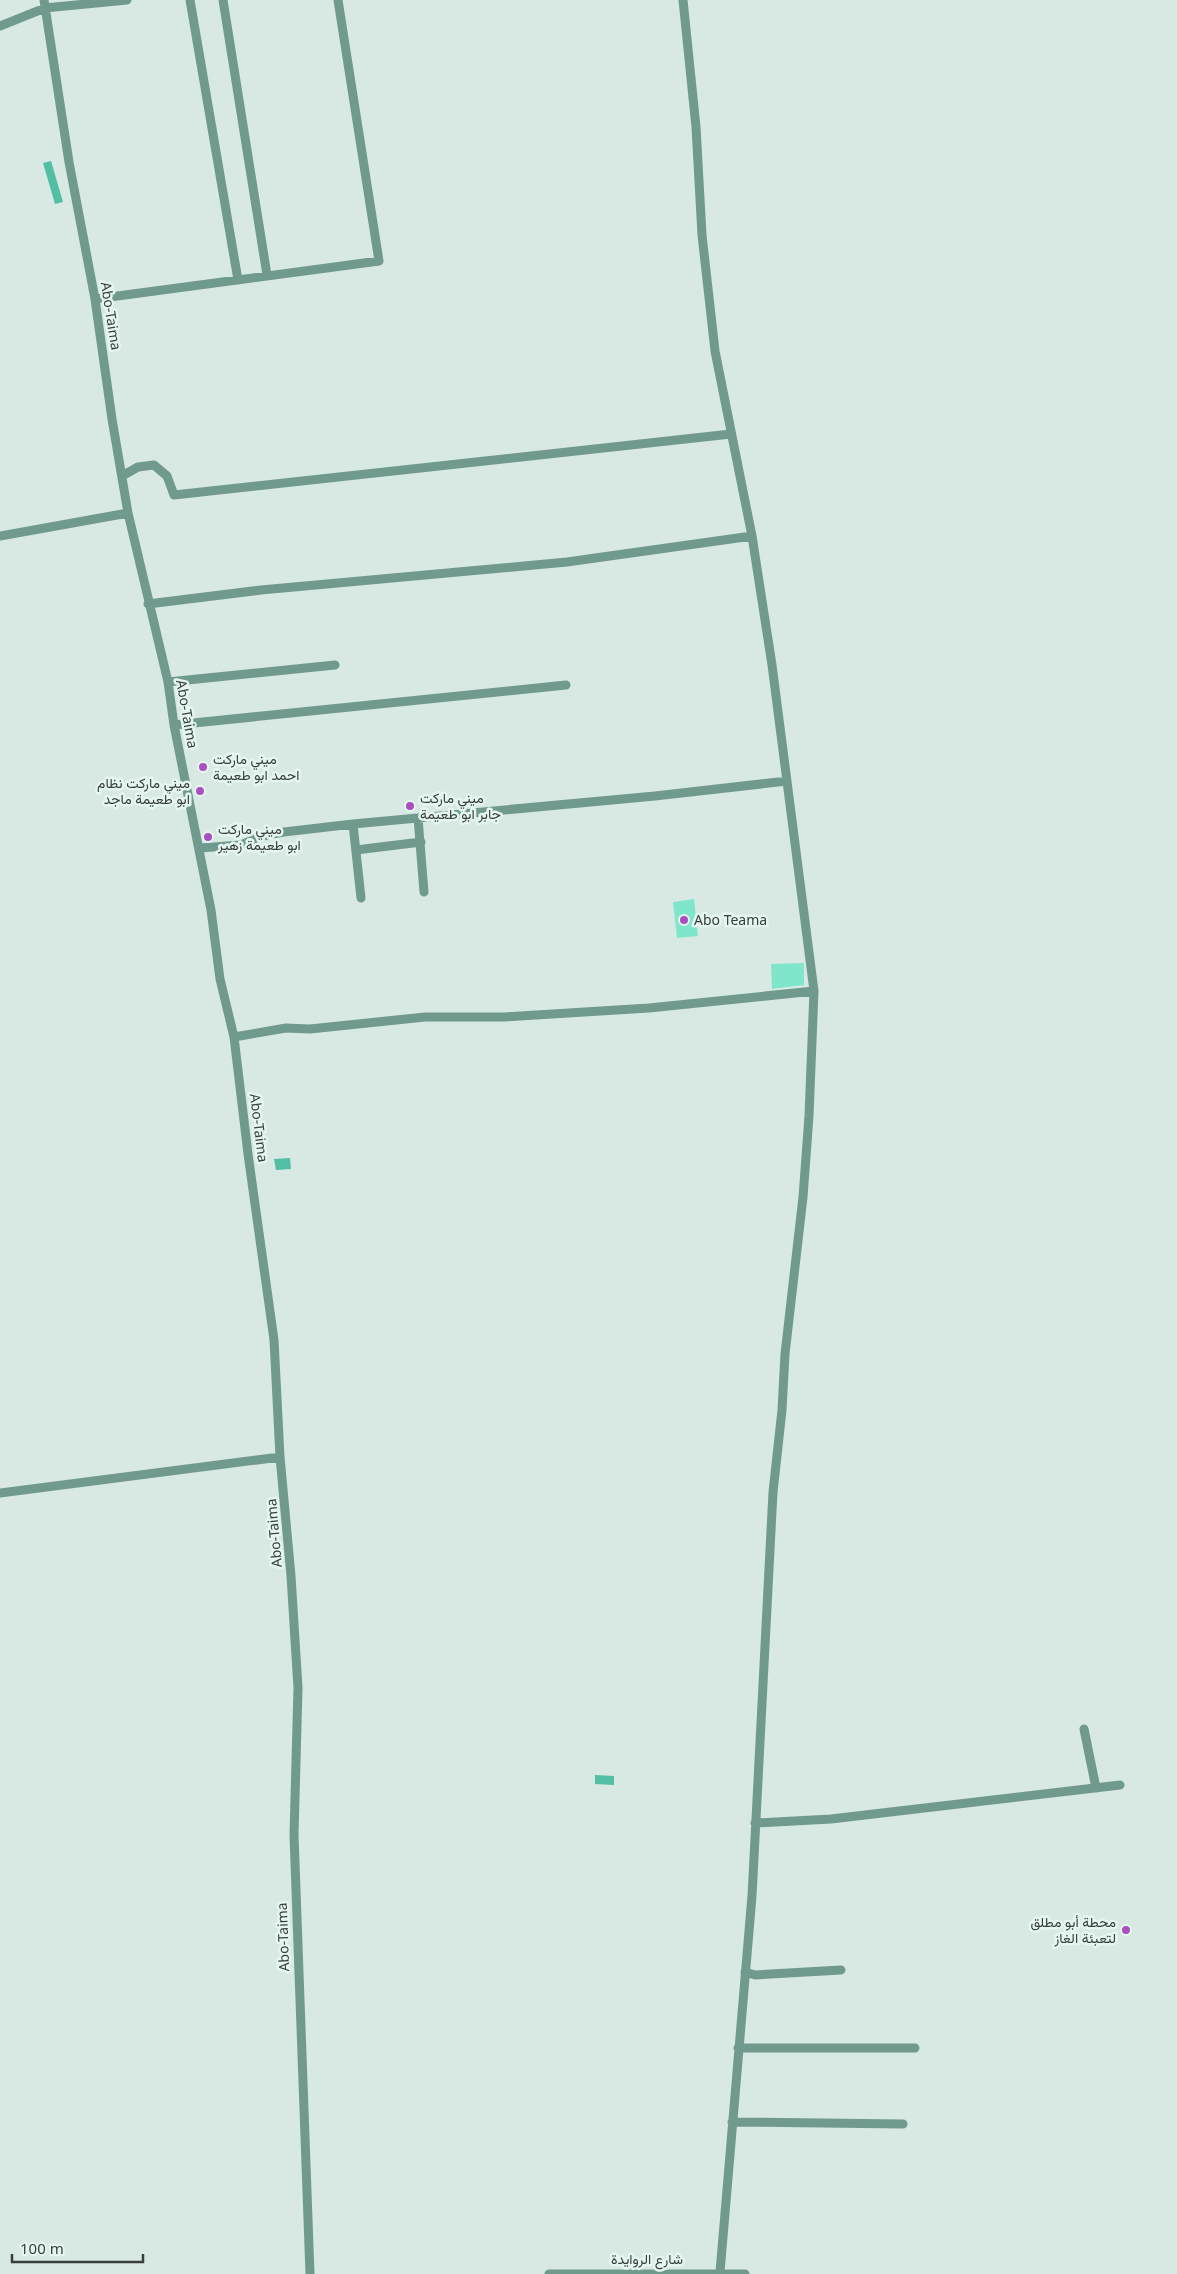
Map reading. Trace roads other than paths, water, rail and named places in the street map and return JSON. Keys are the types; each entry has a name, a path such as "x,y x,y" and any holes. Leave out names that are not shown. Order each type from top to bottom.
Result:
{"street":[{"path":"0,26 45,4 127,0"},
{"path":"190,0 238,280"},
{"path":"223,0 267,275"},
{"path":"95,299 379,261 338,0"},
{"path":"683,0 696,126 702,235 715,352 752,536 772,665 796,834 814,991 809,1116 803,1197 787,1335 773,1492 754,1823 752,1896 720,2272"},
{"name":"Abo-Taima","path":"45,4 69,162 95,299 128,513 168,682 174,725 211,910 220,979 234,1037 274,1340 280,1457 291,1576 298,1688 294,1835 310,2274"},
{"path":"122,476 138,467 154,465 167,476 174,494 731,434"},
{"path":"0,536 128,513"},
{"path":"148,604 261,590 567,562 752,536"},
{"path":"168,682 335,665"},
{"path":"174,725 566,685"},
{"path":"200,848 241,846 262,836 353,824 655,796 787,781"},
{"path":"418,818 424,892"},
{"path":"353,824 361,898"},
{"path":"356,850 421,842"},
{"path":"234,1037 286,1028 310,1029 425,1017 504,1017 620,1010 814,991"},
{"path":"0,1493 280,1457"},
{"path":"1084,1729 1096,1788"},
{"path":"754,1823 831,1819 1120,1785"},
{"path":"745,1972 763,1975 842,1970"},
{"path":"738,2048 915,2048"},
{"path":"732,2122 902,2124"},
{"name":"شارع الروايدة","path":"549,2274 720,2272 745,2274"}],"place":[{"name":"ميني ماركت احمد ابو طعيمة","path":"203,767"},
{"name":"ميني ماركت نظام ابو طعيمة ماجد","path":"200,791"},
{"name":"ميني ماركت جابر ابو طعيمة","path":"410,806"},
{"name":"ميني ماركت ابو طعيمة زهير","path":"208,837"},
{"name":"Abo Teama","path":"684,920"},
{"name":"محطة أبو مطلق لتعبئة الغاز","path":"1126,1930"}]}
